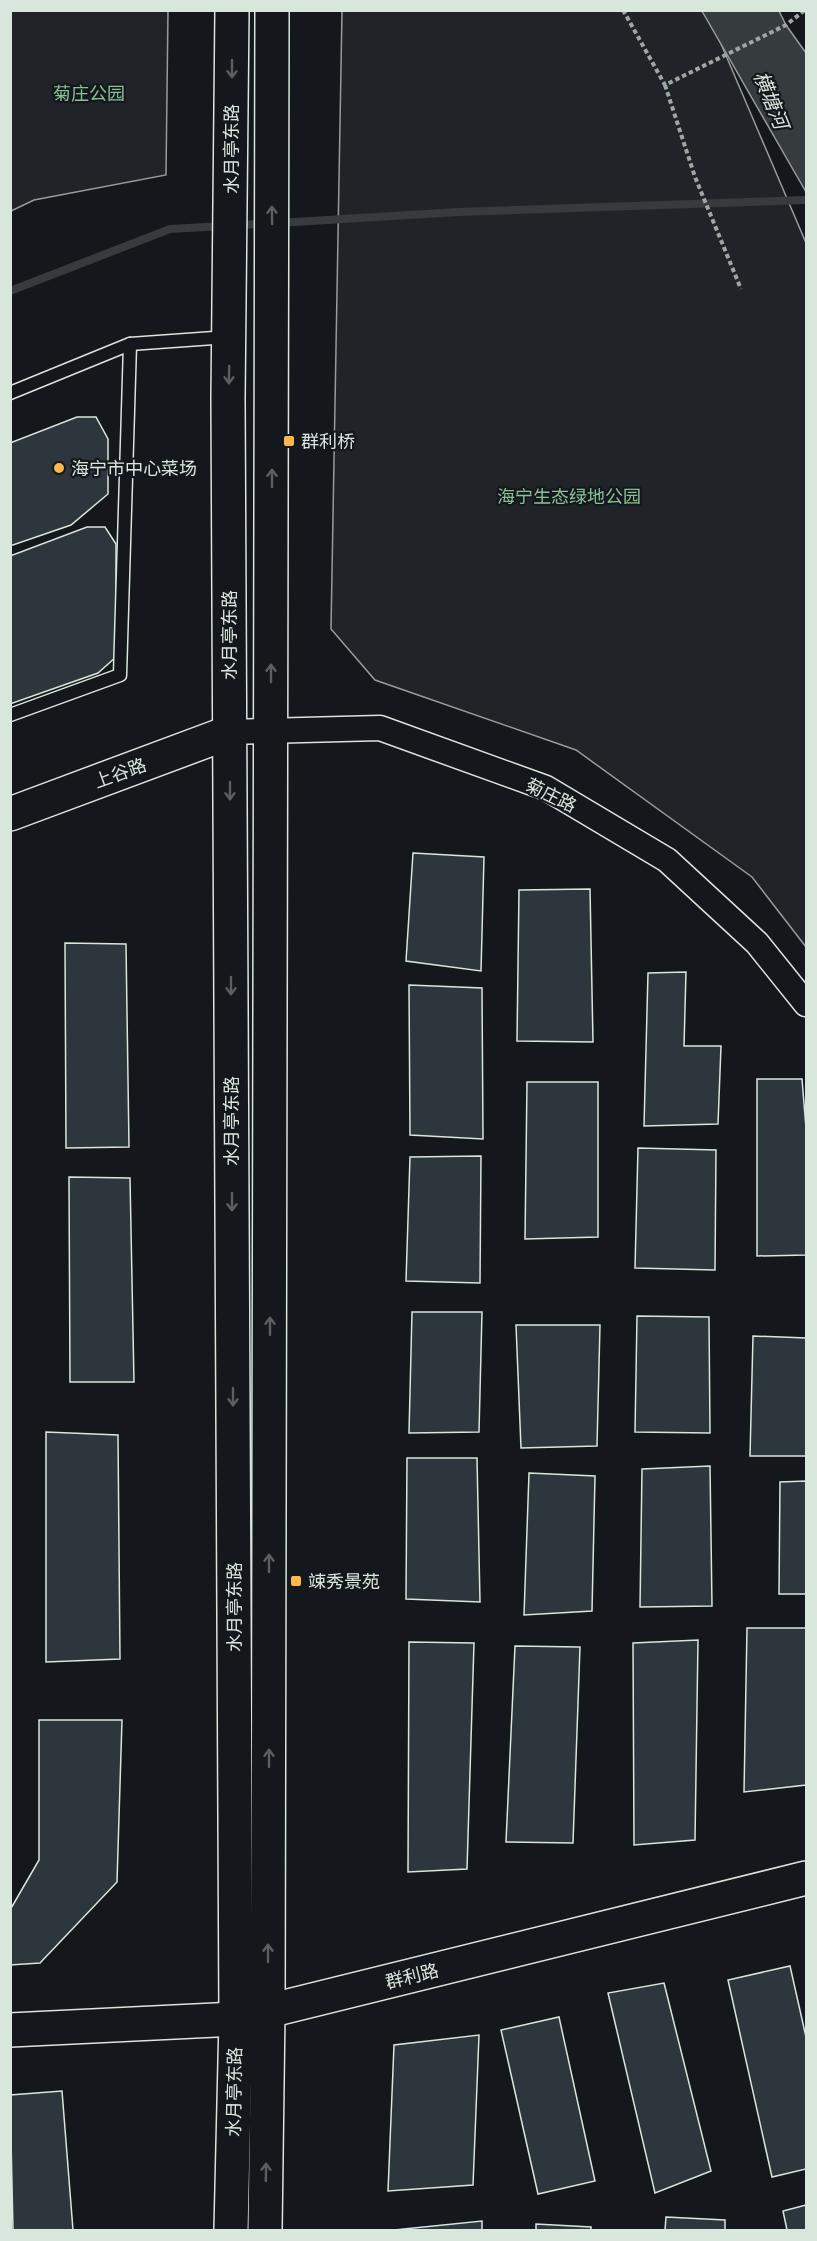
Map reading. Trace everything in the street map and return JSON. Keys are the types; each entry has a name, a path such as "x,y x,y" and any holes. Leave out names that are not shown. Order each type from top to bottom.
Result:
{"main road":[{"name":"水月亭东路","path":"231,2230 236,2019 230,732 232,10"},
{"name":"水月亭东路","path":"265,2230 268,2011 272,10"},
{"name":"上谷路","path":"10,814 230,732"},
{"name":"群利路","path":"10,2030 236,2019 807,1878"}],"street":[{"name":"菊庄路","path":"230,732 380,728 546,788 667,860 757,943 807,1004"}],"lane":[{"path":"10,393 130,344 230,337"},
{"path":"10,716 120,675 130,344"}],"path":[{"path":"623,10 665,85 695,177 741,289"},
{"path":"665,85 786,25 805,10"}],"green space":[{"name":"菊庄公园","path":"11,10 168,11 166,175 34,200 11,211"},
{"name":"海宁生态绿地公园","path":"342,11 707,11 806,243 806,947 752,877 576,750 375,680 331,629"}],"water":[{"name":"横塘河","path":"702,11 779,11 806,53 806,192"}],"building":[{"name":"海宁市中心菜场","path":"77,417 96,417 108,439 108,494 71,525 10,546 10,443"},
{"path":"87,527 105,527 116,544 116,657 98,673 10,704 10,556"},
{"path":"413,853 484,857 481,971 406,961"},
{"path":"590,889 593,1042 517,1041 519,890"},
{"path":"65,943 126,944 129,1147 66,1148"},
{"path":"686,972 684,1046 721,1046 718,1124 644,1126 648,973"},
{"path":"409,985 482,988 483,1139 410,1135"},
{"path":"757,1079 802,1079 806,1128 806,1255 757,1256"},
{"path":"527,1082 598,1082 598,1237 525,1239"},
{"path":"638,1148 716,1150 715,1270 635,1268"},
{"path":"481,1156 480,1283 406,1281 410,1157"},
{"path":"69,1177 130,1178 134,1382 70,1382"},
{"path":"412,1312 482,1312 479,1432 409,1433"},
{"path":"637,1316 709,1317 710,1433 635,1432"},
{"path":"516,1325 600,1325 597,1446 521,1448"},
{"path":"753,1336 806,1338 806,1456 750,1456"},
{"path":"46,1432 118,1435 120,1659 46,1662"},
{"path":"407,1458 477,1458 480,1602 406,1599"},
{"path":"710,1466 712,1606 640,1607 642,1469"},
{"path":"529,1473 595,1476 592,1611 524,1615"},
{"path":"806,1481 806,1594 779,1594 780,1482"},
{"path":"747,1628 806,1628 806,1785 744,1792"},
{"path":"698,1640 695,1840 634,1845 633,1643"},
{"path":"409,1642 474,1643 467,1869 408,1872"},
{"path":"515,1646 580,1647 573,1843 506,1842"},
{"path":"39,1720 122,1720 117,1882 40,1963 10,1965 10,1910 39,1860"},
{"path":"790,1966 806,2037 806,2169 772,2177 728,1980"},
{"path":"664,1983 711,2171 655,2193 608,1993"},
{"path":"559,2017 595,2181 538,2194 501,2030"},
{"path":"479,2035 473,2185 388,2191 394,2045"},
{"path":"62,2091 73,2230 13,2230 10,2095"},
{"path":"806,2205 806,2230 787,2230 783,2211"},
{"path":"666,2217 725,2220 725,2230 665,2230"},
{"path":"482,2221 482,2230 394,2230"},
{"path":"536,2224 591,2227 591,2230 536,2230"}],"waterway":[{"path":"278,223 458,212 806,200"},
{"path":"236,225 265,224"},
{"path":"10,291 170,229 223,226"}],"place":[{"name":"群利桥","path":"289,441"},
{"name":"海宁市中心菜场","path":"59,468"},
{"name":"竦秀景苑","path":"296,1581"}]}
